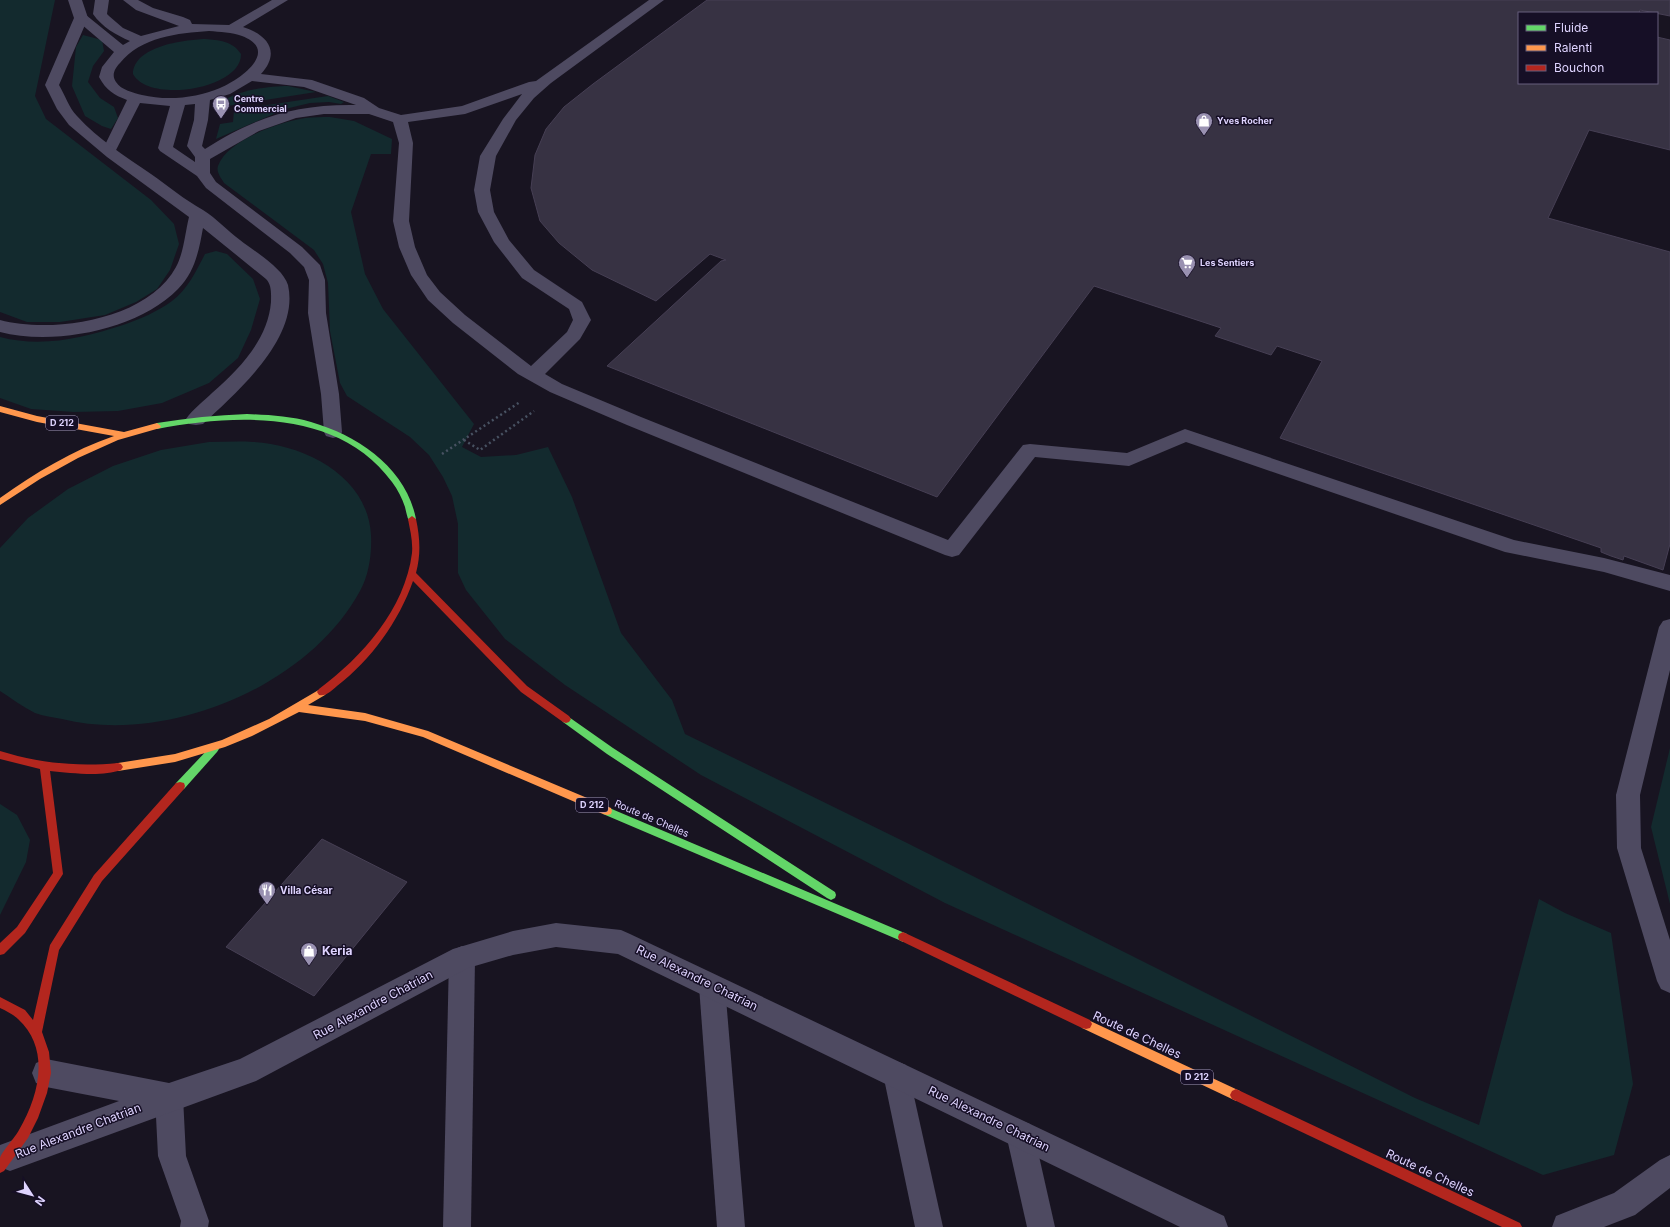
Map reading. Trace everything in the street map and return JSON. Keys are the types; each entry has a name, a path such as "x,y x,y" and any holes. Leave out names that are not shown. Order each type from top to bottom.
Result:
{"main road":[{"name":"D 212","path":"0,409 37,419 125,435"},
{"path":"0,502 23,484 55,465 90,448 125,435 161,425 196,419 233,416 269,417 302,422 333,432 362,446 385,465 402,487 413,514 416,543 412,574 397,609 374,644 340,678 299,708 258,731 214,749 149,765 99,770 45,767 14,760 0,755"},
{"name":"Route de Chelles","path":"412,574 524,689 610,751 879,926"},
{"name":"Route de Chelles","path":"299,708 365,717 425,734 879,926 1516,1227"},
{"path":"37,1030 54,949 98,878 214,749"},
{"path":"0,950 21,930 58,874 45,767"},
{"path":"0,1002 16,1008 37,1030 44,1050 46,1073 36,1115 5,1162"}],"street":[{"path":"75,0 81,18 52,85 72,120 110,151 198,214 264,267 278,282 280,296 279,314 270,337 251,366 196,419"},
{"path":"0,326 20,331 59,330 97,324 125,316 151,302 171,287 185,267 198,214"},
{"name":"Rue Alexandre Chatrian","path":"5,1162 169,1097 246,1072 462,958 513,944 556,935 621,942 1213,1227"},
{"name":"Rue Alexandre Chatrian","path":"46,1073 169,1097"},
{"path":"1567,1227 1624,1204 1670,1170"}],"lane":[{"path":"102,0 100,14 106,22 131,37 142,41"},
{"path":"130,0 140,7 177,18 185,22 187,28"},
{"path":"231,28 281,0"},
{"path":"533,375 574,335 582,320 576,306 528,274 502,242 486,212 482,190 488,156 510,119 521,104 546,80 657,0"},
{"path":"81,18 123,52"},
{"path":"187,28 231,28 255,37 262,44 265,51 264,60 259,69 250,77 229,89 203,97 179,101 156,102 135,99 119,93 109,84 108,68 123,52 142,41 164,33 187,28"},
{"path":"250,77 307,83 359,101 374,111 400,119 465,110 504,98 546,80"},
{"path":"203,97 201,120 194,146 211,185 296,250 312,266 317,280 317,313 330,394 333,432"},
{"path":"110,151 135,99"},
{"path":"179,101 165,148 202,165"},
{"path":"202,165 224,142 254,128 297,113 311,111 374,111"},
{"path":"400,119 406,144 401,221 407,247 419,275 434,296 458,319 524,370 556,388 952,550 1030,450 1129,460 1185,435 1512,548 1604,565 1670,583"},
{"path":"1670,627 1628,795 1629,848 1670,981"},
{"path":"457,1227 462,958"},
{"path":"712,986 731,1220"},
{"path":"896,1074 928,1227"},
{"path":"169,1097 172,1156 195,1220 194,1227"},
{"path":"1020,1134 1041,1227"}],"path":[{"path":"442,454 520,402"},
{"path":"464,440 480,450 530,416"}],"green space":[{"path":"0,0 55,0 35,96 46,119 151,200 174,224 179,244 170,270 157,289 136,302 105,315 60,322 27,322 0,312"},
{"path":"83,35 102,40 104,51 93,66 88,82 100,98 114,107 118,118 111,129 102,126 85,116 72,86 76,47"},
{"path":"205,39 230,44 234,46 241,54 237,66 227,76 211,84 174,90 157,88 142,83 133,74 135,64 150,51 173,43"},
{"path":"288,86 316,92 215,108 229,97 260,88"},
{"path":"328,96 344,102 341,104 329,102 310,103 285,109 216,139 220,124 233,122 234,110"},
{"path":"330,117 354,121 392,139 391,154 371,154 351,212 365,274 383,309 474,424 462,447 481,457 516,455 548,447 572,497 621,633 672,700 685,734 905,842 1415,1098 1479,1125 1539,899 1565,913 1611,933 1633,1084 1614,1155 1543,1175 945,903 701,775 565,685 505,639 466,590 458,573 458,524 452,496 443,477 429,455 410,437 347,396 340,383 330,331 328,283 323,264 314,250 224,183 218,173 218,166 223,157 243,140 269,128 294,120"},
{"path":"216,251 227,254 253,279 260,299 251,330 238,358 209,383 162,403 118,411 74,412 31,409 0,398 0,337 31,342 62,340 93,334 136,320 160,309 178,296 191,279 205,254"},
{"path":"209,442 253,442 273,444 313,457 331,468 346,481 359,496 367,514 371,535 369,564 366,578 360,591 337,625 306,655 270,681 230,701 188,715 145,723 103,725 38,714 0,691 0,548 28,518 68,489 113,466 161,450"},
{"path":"1670,748 1670,904 1651,827"},
{"path":"0,804 17,815 30,840 26,862 0,915"}],"building":[{"name":"Les Sentiers","path":"707,0 1670,0 1670,16 1658,14 1658,12 1640,10 1639,12 1518,12 1518,84 1658,84 1658,37 1670,40 1670,150 1589,130 1548,218 1670,252 1670,544 1663,570 1624,556 1623,560 1611,556 1601,552 1601,548 1280,438 1322,361 1277,346 1271,355 1215,336 1221,328 1094,286 937,497 607,366 721,261 726,260 710,254 656,301 592,270 559,243 540,221 531,188 535,155 546,129 564,107"},
{"path":"322,839 407,882 314,996 226,947"}],"traffic: fast":[{"path":"157,426 216,417 247,416 309,424 338,434 364,449 386,469 403,492 411,512 412,519"},
{"path":"566,719 610,751 831,895"},
{"path":"180,786 214,749"},
{"path":"607,811 903,937"}],"traffic: slow":[{"path":"0,409 37,419 124,435"},
{"path":"0,502 37,477 75,456 115,438 157,426"},
{"path":"118,767 175,758 225,743 273,722 322,692"},
{"path":"299,708 365,717 425,734 607,811"},
{"path":"1086,1024 1236,1095"}],"traffic: jam":[{"path":"322,692 353,666 368,649 395,612 405,592 412,572 416,553 416,540 412,519"},
{"path":"412,574 524,689 566,719"},
{"path":"0,755 28,763 58,768 88,769 118,767"},
{"path":"0,950 21,930 58,874 45,767"},
{"path":"37,1030 54,949 98,878 180,786"},
{"path":"903,937 1086,1024"},
{"path":"0,1002 23,1016 37,1033 44,1052 45,1073 41,1093 34,1114 24,1133 0,1167"},
{"path":"1236,1095 1516,1227"}],"place":[{"name":"Centre Commercial","path":"221,119"},
{"name":"Yves Rocher","path":"1204,136"},
{"name":"Les Sentiers","path":"1187,278"},
{"name":"Villa César","path":"267,905"},
{"name":"Keria","path":"309,966"}]}
